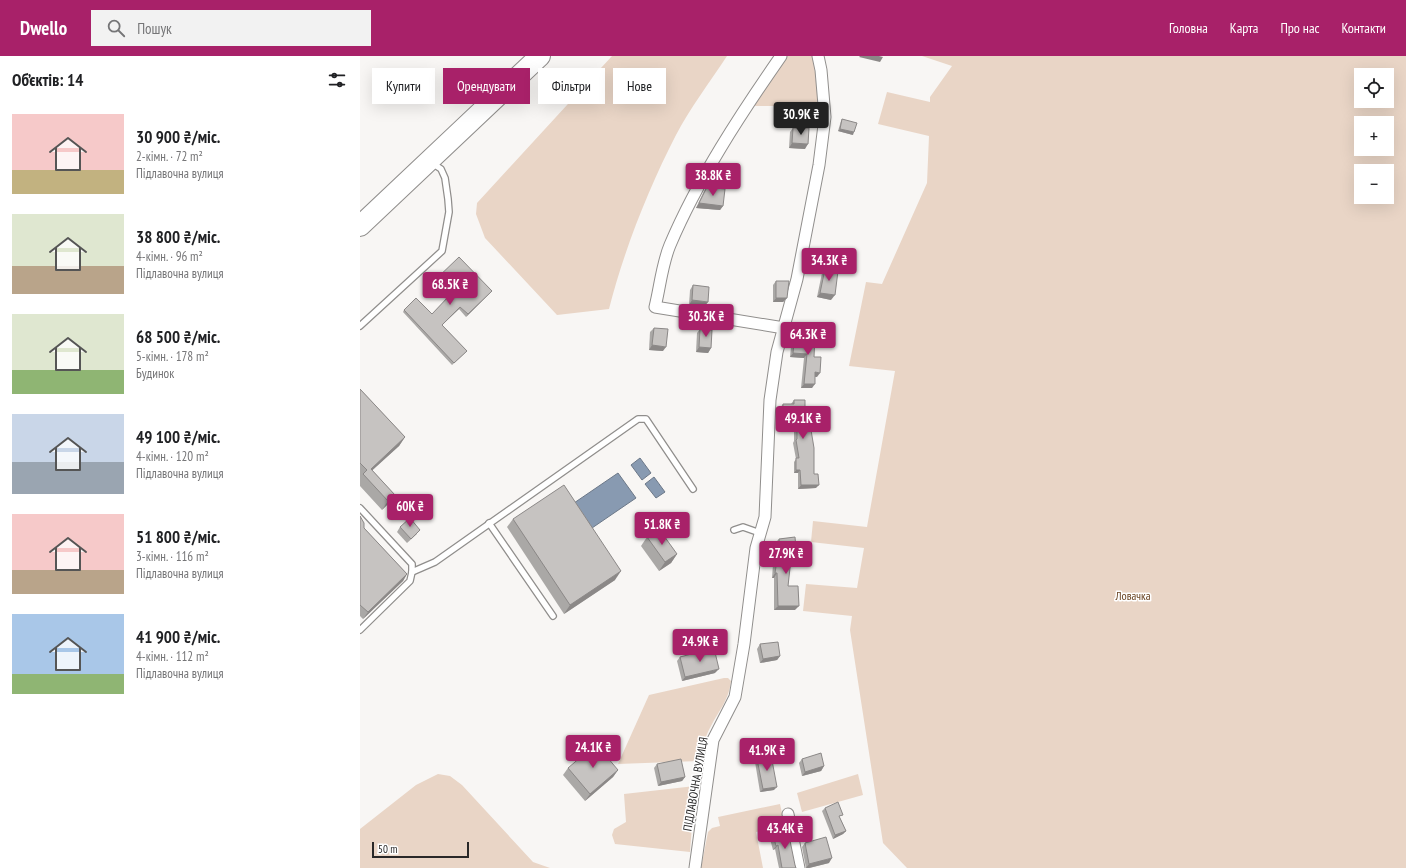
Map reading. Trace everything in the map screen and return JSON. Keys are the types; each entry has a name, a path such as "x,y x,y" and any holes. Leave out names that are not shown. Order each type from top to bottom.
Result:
{"highway":[{"path":"360,226 540,56"}],"street":[{"path":"781,56 762,83 699,186 670,246 655,307 784,328"},
{"name":"ПІДЛАВОЧНА ВУЛИЦЯ","path":"695,868 713,740 735,697 760,533 766,517 770,400 777,352 798,278 820,165 825,117 821,70 818,56"},
{"path":"788,814 799,868"}],"lane":[{"path":"360,326 442,251 449,212 448,199 441,169 430,161"},
{"path":"412,572 435,562 638,419 646,419 693,489"},
{"path":"360,508 412,564 410,581 360,630"},
{"path":"489,523 553,616"},
{"path":"734,530 742,527 760,533"}],"green space":[{"path":"612,56 727,56 687,115 656,176 629,243 609,309 557,315 485,238 476,214 477,203 568,104 605,104 605,68 601,68"},
{"path":"784,56 813,56 819,106 754,106 768,79"},
{"name":"Ловачка","path":"922,56 1406,56 1406,868 907,868 883,843 850,630 852,616 803,611 806,584 857,588 864,548 811,542 813,521 867,527 895,371 849,366 866,282 882,284 927,183 929,136 878,124 887,92 930,102 930,97 952,66"},
{"path":"728,678 731,681 730,688 723,705 707,734 699,761 618,764 649,695"},
{"path":"438,774 450,776 462,785 533,862 550,868 360,868 360,829 416,785"},
{"path":"858,774 863,795 802,812 797,793"},
{"path":"695,786 690,852 615,844 612,835 614,829 626,822 624,794"},
{"path":"780,804 785,827 756,832 763,868 701,868 708,832 712,828 720,826 718,817"}],"water":[{"path":"640,458 651,473 642,480 631,465"},
{"path":"618,473 636,498 592,528 574,503"},
{"path":"654,477 665,492 656,498 645,484"}],"building":[{"path":"842,119 857,123 854,132 840,129"},
{"path":"793,128 809,128 808,144 792,143"},
{"path":"707,187 725,189 723,206 699,203"},
{"path":"459,257 492,291 468,314 460,307 442,325 467,351 454,363 404,310 416,298 432,314 449,296 434,281"},
{"path":"825,269 838,271 835,295 820,293"},
{"path":"776,281 789,281 787,298 776,298"},
{"path":"693,285 709,287 708,302 692,300"},
{"path":"654,328 668,329 666,347 652,345"},
{"path":"700,329 712,330 711,348 699,347"},
{"path":"795,333 815,335 814,357 821,357 820,373 815,372 815,384 804,384 807,354 793,353"},
{"path":"360,389 405,437 371,469 395,495 388,501 363,474 367,470 360,463"},
{"path":"794,400 805,400 805,411 816,410 816,424 810,424 814,448 814,474 818,474 819,485 801,485 800,470 796,470 796,458 799,458 796,440 797,420 783,420 783,404 794,404"},
{"path":"564,485 621,571 570,605 513,519"},
{"path":"360,516 364,523 364,528 407,574 368,612 360,605"},
{"path":"410,518 420,530 411,539 400,527"},
{"path":"659,529 677,554 665,562 647,537"},
{"path":"795,537 796,549 792,550 788,586 798,586 799,606 778,606 777,573 775,573 777,560 781,560 779,539"},
{"path":"778,642 780,656 763,659 760,644"},
{"path":"714,648 719,669 685,677 680,657"},
{"path":"596,744 618,770 590,794 568,768"},
{"path":"821,753 824,766 805,772 802,759"},
{"path":"771,755 777,787 763,789 757,759"},
{"path":"681,759 685,777 661,782 657,764"},
{"path":"838,802 843,815 839,816 846,831 835,835 825,808"},
{"path":"788,831 796,868 782,868 778,845 776,846 773,835"},
{"path":"826,837 832,858 809,864 805,843"}]}
